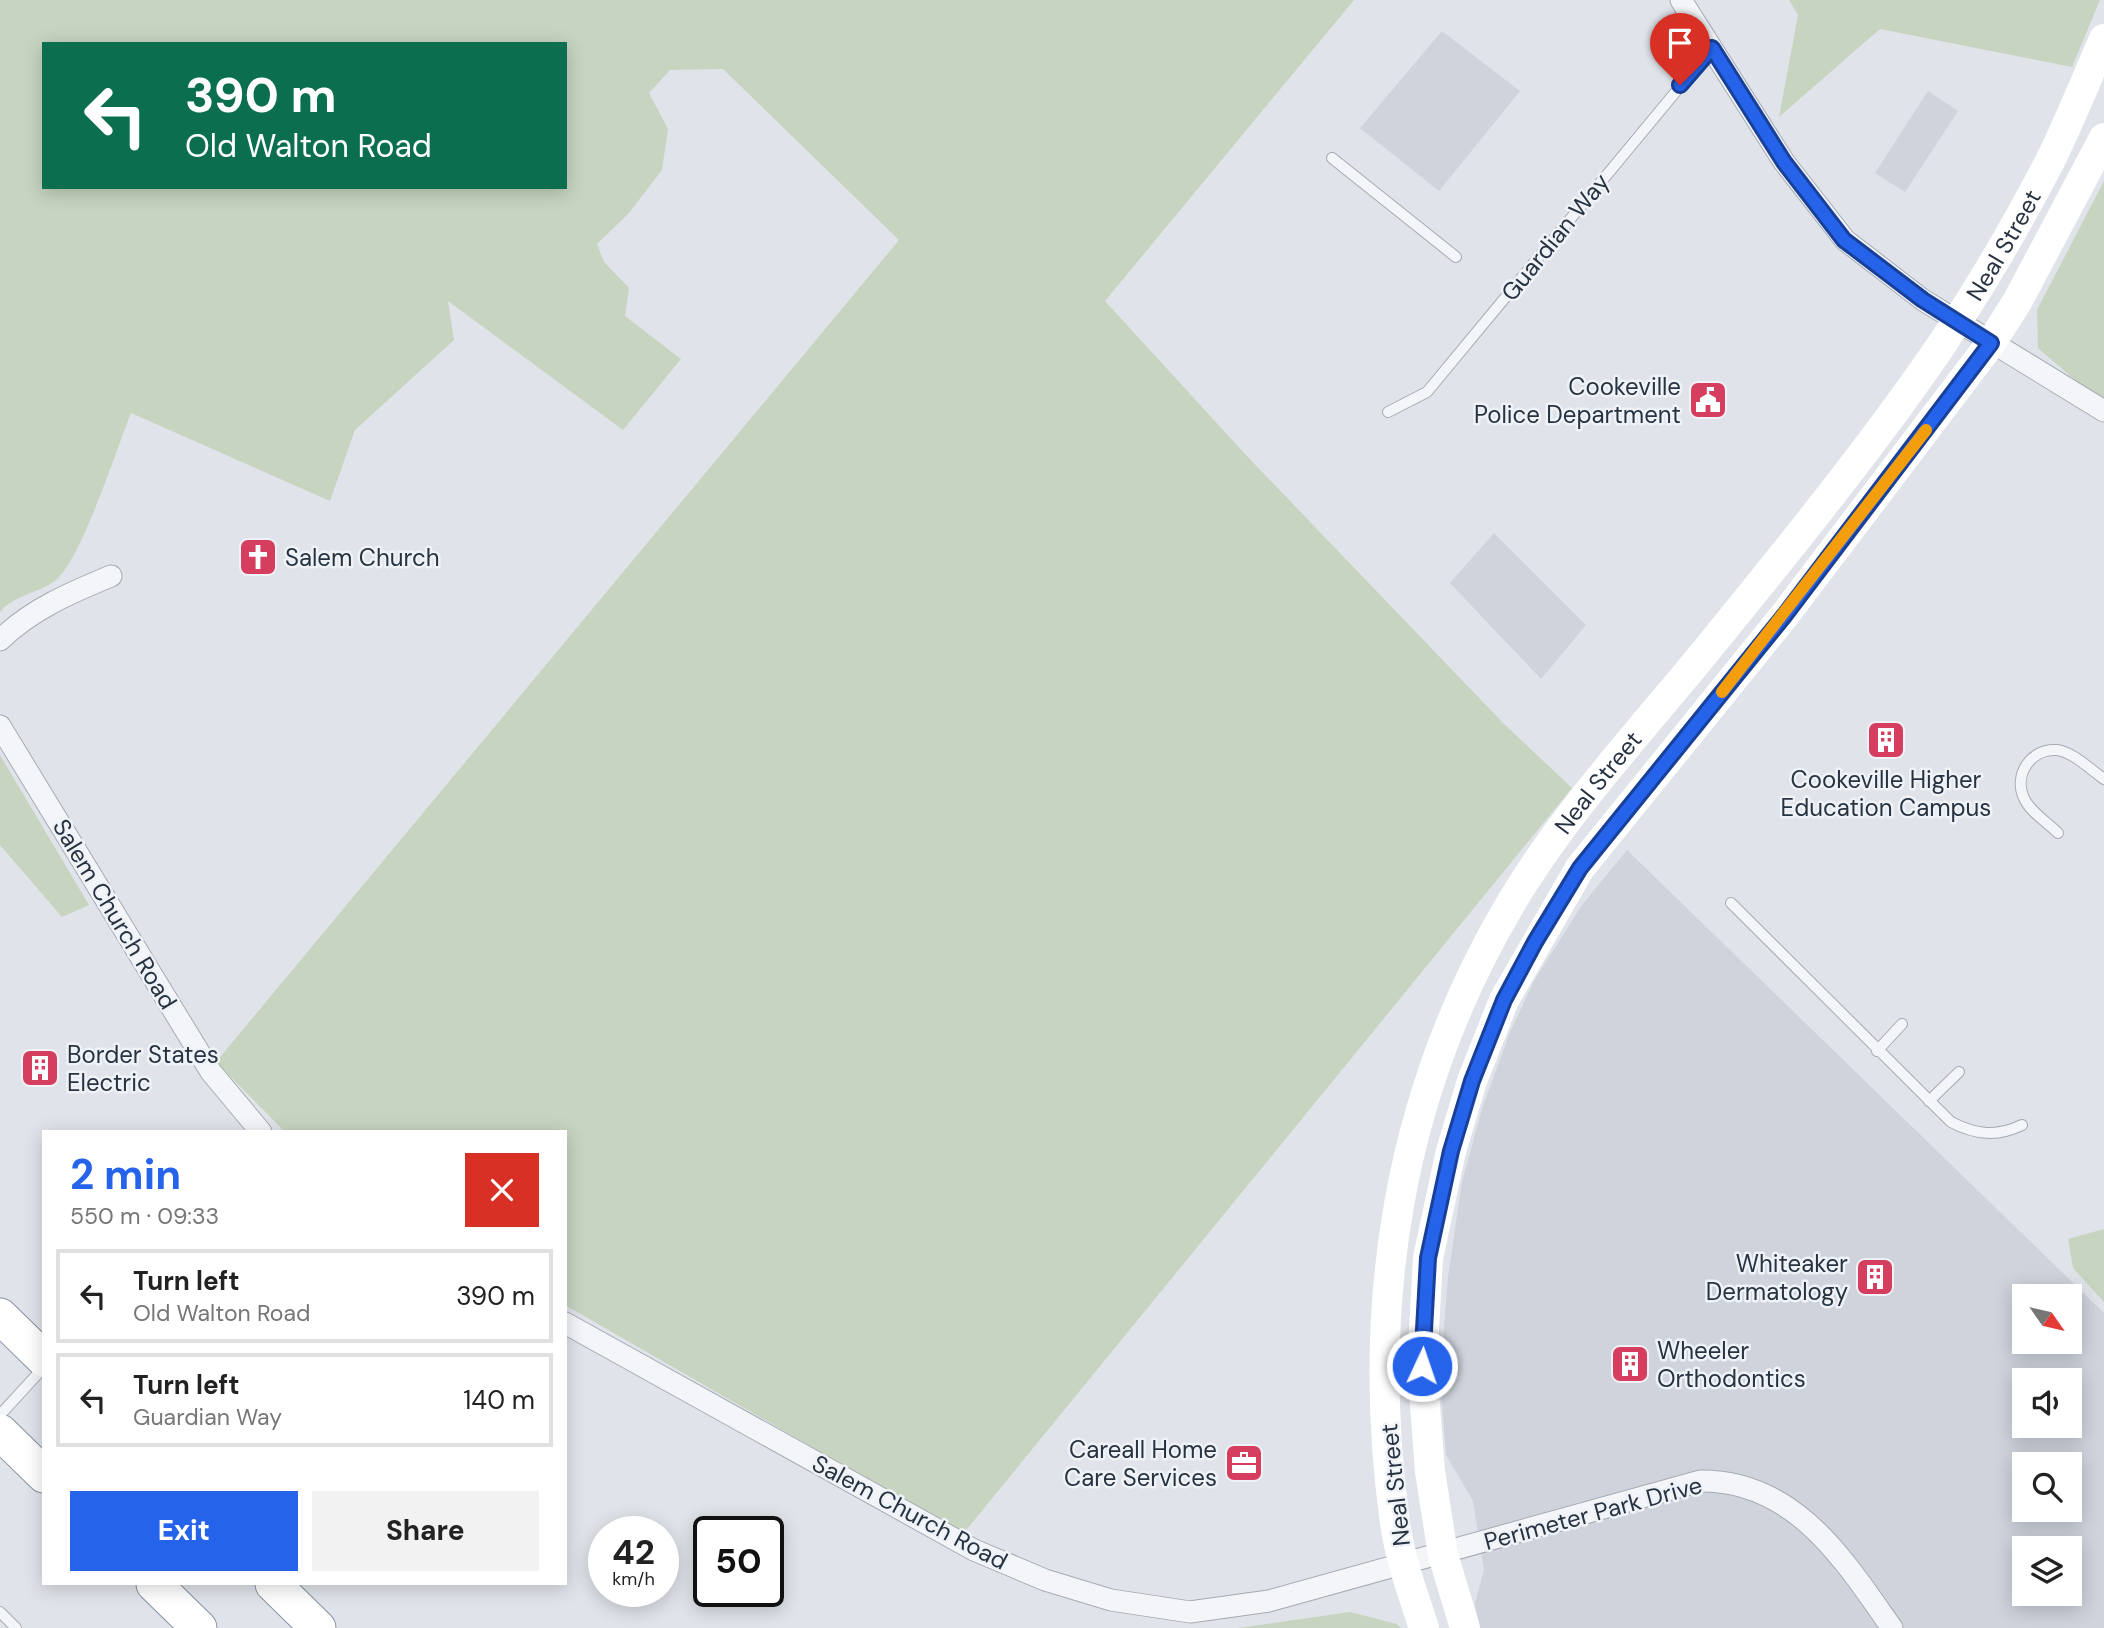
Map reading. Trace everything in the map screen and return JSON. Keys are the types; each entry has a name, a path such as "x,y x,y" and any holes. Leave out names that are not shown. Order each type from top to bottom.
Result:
{"highway":[{"path":"0,1317 42,1357"},
{"path":"0,1432 42,1473"},
{"path":"155,1585 199,1628"},
{"path":"274,1585 318,1628"}],"main road":[{"name":"Neal Street","path":"1424,1628 1395,1524 1384,1367 1391,1240 1412,1138 1435,1058 1510,904 1544,853 1586,794 1846,475 1925,369 2049,162 2104,39"},
{"name":"Neal Street","path":"1465,1628 1443,1555 1430,1471 1422,1366 1428,1258 1451,1151 1472,1081 1504,1000 1580,868 1784,616 1991,343 2017,302 2104,138"},
{"path":"1412,1138 1451,1151"}],"street":[{"path":"1681,0 1784,162 1844,240 1955,320 2104,411"},
{"path":"0,640 21,620 64,595 111,576"},
{"name":"Salem Church Road","path":"0,726 211,1072 259,1130"},
{"name":"Salem Church Road","path":"567,1324 974,1550 1045,1580 1111,1600 1190,1620 1443,1555"},
{"name":"Perimeter Park Drive","path":"1443,1555 1700,1481 1713,1480 1773,1497 1806,1518 1834,1546 1892,1628"}],"lane":[{"name":"Guardian Way","path":"1388,412 1427,392 1712,48"},
{"path":"1332,158 1456,257"},
{"path":"2059,833 2024,800 2020,781 2025,764 2040,753 2057,750 2104,779"},
{"path":"1731,903 1951,1122 1974,1134 2008,1132 2022,1125"},
{"path":"1877,1051 1902,1024"},
{"path":"1929,1101 1959,1072"},
{"path":"0,1415 42,1369"},
{"path":"0,1612 16,1628"}],"shaded area":[{"path":"1442,31 1520,91 1439,191 1360,128"},
{"path":"1928,91 1958,111 1905,192 1875,173"},
{"path":"1494,533 1586,625 1541,679 1450,583"},
{"path":"1627,850 2074,1284 2012,1284 2012,1354 2082,1354 2082,1292 2104,1313 2104,1628 1479,1628 1475,1603 1484,1570 1473,1501 1446,1455 1440,1375 1448,1277 1462,1182 1482,1109 1510,1032 1534,981 1582,905"}],"green space":[{"path":"0,0 1354,0 1105,301 1245,454 1504,724 1572,788 963,1534 567,1306 567,1130 283,1130 216,1062 899,240 723,69 670,70 649,93 668,129 662,170 629,213 597,244 604,262 629,288 625,316 681,359 623,430 448,301 454,340 355,430 330,501 131,413 87,528 66,569 49,585 6,606 0,612"},
{"path":"1789,0 2100,0 2072,67 1880,29 1779,117 1798,15"},
{"path":"2104,181 2104,399 2088,391 2038,348 2037,310"},
{"path":"0,755 89,905 62,917 0,845"},
{"path":"2104,1229 2104,1302 2073,1268 2068,1239"},
{"path":"1350,1612 1397,1624 1401,1628 1238,1628"}],"slow traffic":[{"path":"1722,692 1784,616 1926,430"}],"place":[{"name":"Cookeville Police Department","path":"1708,400"},
{"name":"Salem Church","path":"258,557"},
{"name":"Cookeville Higher Education Campus","path":"1886,740"},
{"name":"Border States Electric","path":"40,1068"},
{"name":"Whiteaker Dermatology","path":"1875,1277"},
{"name":"Wheeler Orthodontics","path":"1630,1364"},
{"name":"Careall Home Care Services","path":"1244,1463"}],"route":[{"path":"1422,1366 1428,1258 1451,1151 1472,1081 1504,1000 1535,942 1580,868 1784,616 1991,343 1923,300 1844,240 1784,162 1712,48 1680,85"}]}
